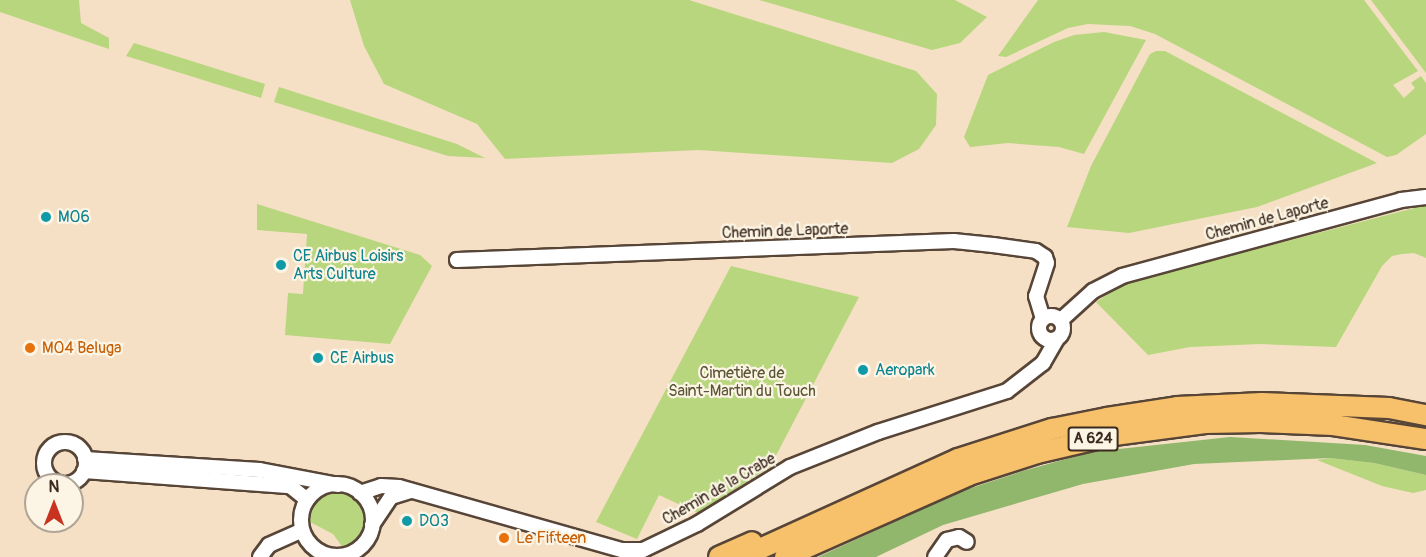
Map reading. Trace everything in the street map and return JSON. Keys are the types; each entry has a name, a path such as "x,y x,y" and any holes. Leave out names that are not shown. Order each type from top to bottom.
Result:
{"highway":[{"name":"A 624","path":"742,557 958,459 1053,429 1107,417 1177,407 1263,403 1379,408 1426,415"},
{"name":"A 624","path":"785,557 969,475 1037,453 1114,435 1205,423 1261,422 1333,425 1425,439"},
{"path":"719,557 762,538 809,525"}],"street":[{"name":"Chemin de Laporte","path":"1060,320 1093,291 1122,276 1401,200 1426,197"},
{"name":"Chemin de Laporte","path":"458,260 954,241 993,245 1036,251 1045,257 1047,263 1036,296 1043,319 1039,330 1050,338"},
{"path":"1043,319 1052,316 1060,320 1063,332 1050,338"},
{"name":"Chemin de la Crabe","path":"360,493 381,486 411,491 622,550 643,550 697,524 790,467 878,432 994,396 1033,371 1050,338"},
{"path":"307,500 290,486 84,465 260,470 338,485 360,493 370,507 372,525"},
{"path":"317,551 302,530 301,514 307,500 324,487 338,485"},
{"path":"266,557 288,544 340,556 355,554 367,540 372,525 391,497 411,491"},
{"path":"260,557 269,545 302,530"},
{"path":"934,557 947,540 959,537 967,542"}],"green space":[{"path":"0,0 79,0 81,23 109,38 109,49 0,12"},
{"path":"350,0 689,0 916,71 937,94 936,125 919,149 892,163 699,150 505,159 477,124 384,84 364,46"},
{"path":"759,0 955,0 987,17 960,43 932,50"},
{"path":"1038,0 1364,0 1418,71 1393,85 1404,98 1415,88 1411,83 1421,76 1426,83 1426,134 1396,155 1387,157 1155,34 1130,26 1088,24 1068,28 1006,57 998,56"},
{"path":"1371,0 1426,0 1426,73"},
{"path":"1104,32 1146,40 1084,154 1059,147 1008,143 970,147 964,137 988,75 1054,42 1074,35"},
{"path":"134,43 265,84 261,98 126,56"},
{"path":"1165,51 1377,163 1257,207 1129,233 1067,227 1091,166 1150,54"},
{"path":"279,87 457,144 485,158 448,156 274,102"},
{"path":"257,204 420,255 432,266 390,344 285,335 288,293 303,294 307,234 257,230"},
{"path":"1426,205 1426,258 1414,253 1392,256 1382,266 1336,347 1260,344 1190,347 1148,355 1096,302 1126,283"},
{"name":"Cimetière de Saint-Martin du Touch","path":"731,266 859,297 770,467 698,513 659,495 637,539 596,522"},
{"path":"1230,437 1365,445 1426,456 1426,475 1374,463 1330,458 1194,464 1083,484 943,525 876,557 818,557 962,491 1023,471 1091,452"},
{"path":"1330,458 1374,463 1426,475 1426,490 1413,493 1382,486 1317,460"},
{"path":"337,490 355,496 366,512 365,531 344,549 333,534 308,521 319,496"}],"place":[{"name":"M06","path":"46,217"},
{"name":"CE Airbus Loisirs Arts Culture","path":"281,265"},
{"name":"M04 Beluga","path":"30,348"},
{"name":"CE Airbus","path":"318,358"},
{"name":"Aeropark","path":"863,370"},
{"name":"D03","path":"407,521"},
{"name":"Le Fifteen","path":"504,538"}]}
